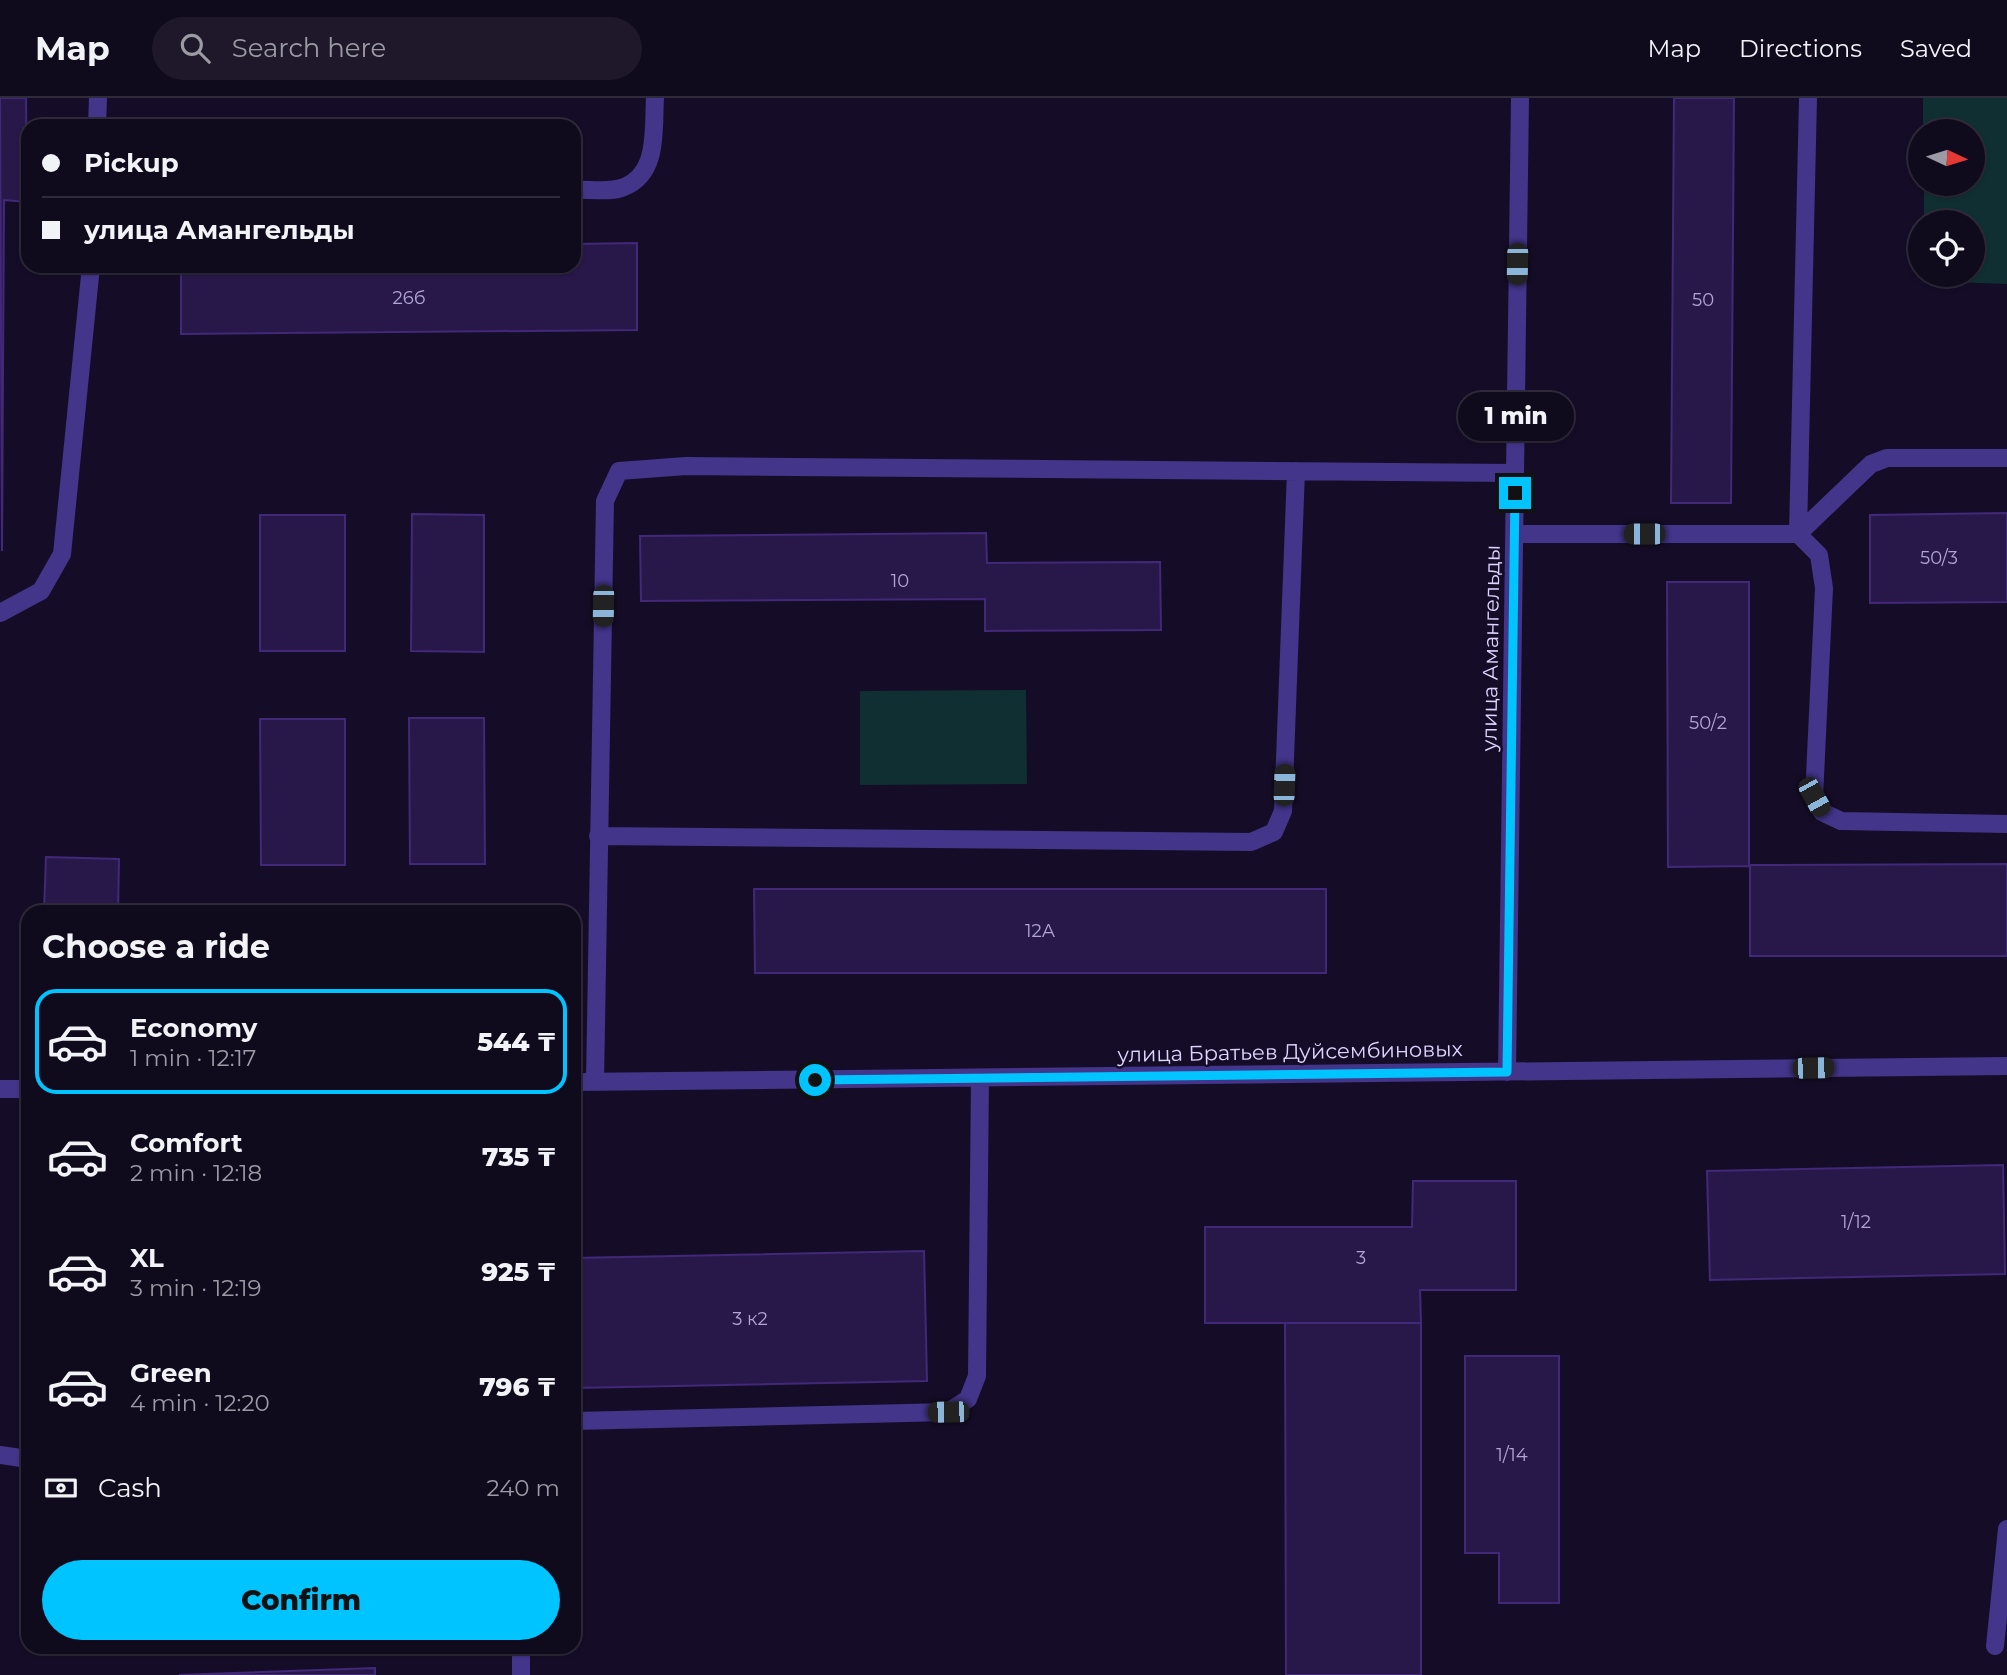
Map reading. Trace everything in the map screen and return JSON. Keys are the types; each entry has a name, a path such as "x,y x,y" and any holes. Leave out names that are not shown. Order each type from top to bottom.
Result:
{"street":[{"path":"97,98 97,119"},
{"path":"581,190 623,188 641,177 653,153 654,98"},
{"name":"улица Амангельды","path":"1507,1072 1520,98"},
{"path":"1808,98 1798,534 1819,555 1824,589 1814,797 1822,812 1841,821 2007,824"},
{"path":"0,613 41,591 62,554 90,273"},
{"path":"1515,534 1798,534 1871,464 1887,458 2007,458"},
{"path":"595,1082 605,501 620,471 686,466 1514,473"},
{"path":"598,836 1251,842 1274,832 1283,811 1296,471"},
{"name":"улица Братьев Дуйсембиновых","path":"581,1082 2007,1066"},
{"path":"581,1421 948,1412 968,1399 977,1376 980,1078"},
{"path":"0,1090 21,1089"},
{"path":"0,1455 21,1458"},
{"path":"1995,1646 2007,1529"},
{"path":"521,1654 521,1675"}],"green space":[{"path":"1923,98 2007,98 2007,284 1985,283 1985,210 1924,210 1924,196 1985,196 1985,119 1923,119"},
{"path":"1026,690 1027,784 860,785 860,691"}],"building":[{"path":"0,98 26,98 26,119 21,119 21,201 4,200 2,551"},
{"path":"1674,98 1734,98 1731,503 1671,503"},
{"path":"637,243 637,330 181,334 181,273 581,273 581,244"},
{"path":"2007,513 2007,602 1870,603 1870,515"},
{"path":"412,514 484,515 484,652 411,651"},
{"path":"260,515 345,515 345,651 260,651"},
{"path":"986,533 987,563 1160,562 1161,630 985,631 985,599 641,601 640,536"},
{"path":"1667,582 1749,582 1749,865 2007,864 2007,956 1750,956 1750,866 1668,867"},
{"path":"409,718 484,718 485,864 410,864"},
{"path":"260,719 345,719 345,865 261,865"},
{"path":"46,857 119,859 118,905 44,905"},
{"path":"754,889 1326,889 1326,973 755,973"},
{"path":"2003,1165 2005,1274 1710,1280 1707,1171"},
{"path":"1413,1181 1516,1181 1516,1290 1420,1290 1421,1323 1205,1323 1205,1227 1412,1227"},
{"path":"924,1251 927,1381 581,1388 581,1258"},
{"path":"1285,1323 1421,1323 1421,1675 1286,1675"},
{"path":"1465,1356 1559,1356 1559,1603 1499,1603 1499,1553 1465,1553"},
{"path":"375,1668 375,1675 179,1675"}],"route":[{"path":"815,1080 1507,1072 1515,493"}]}
